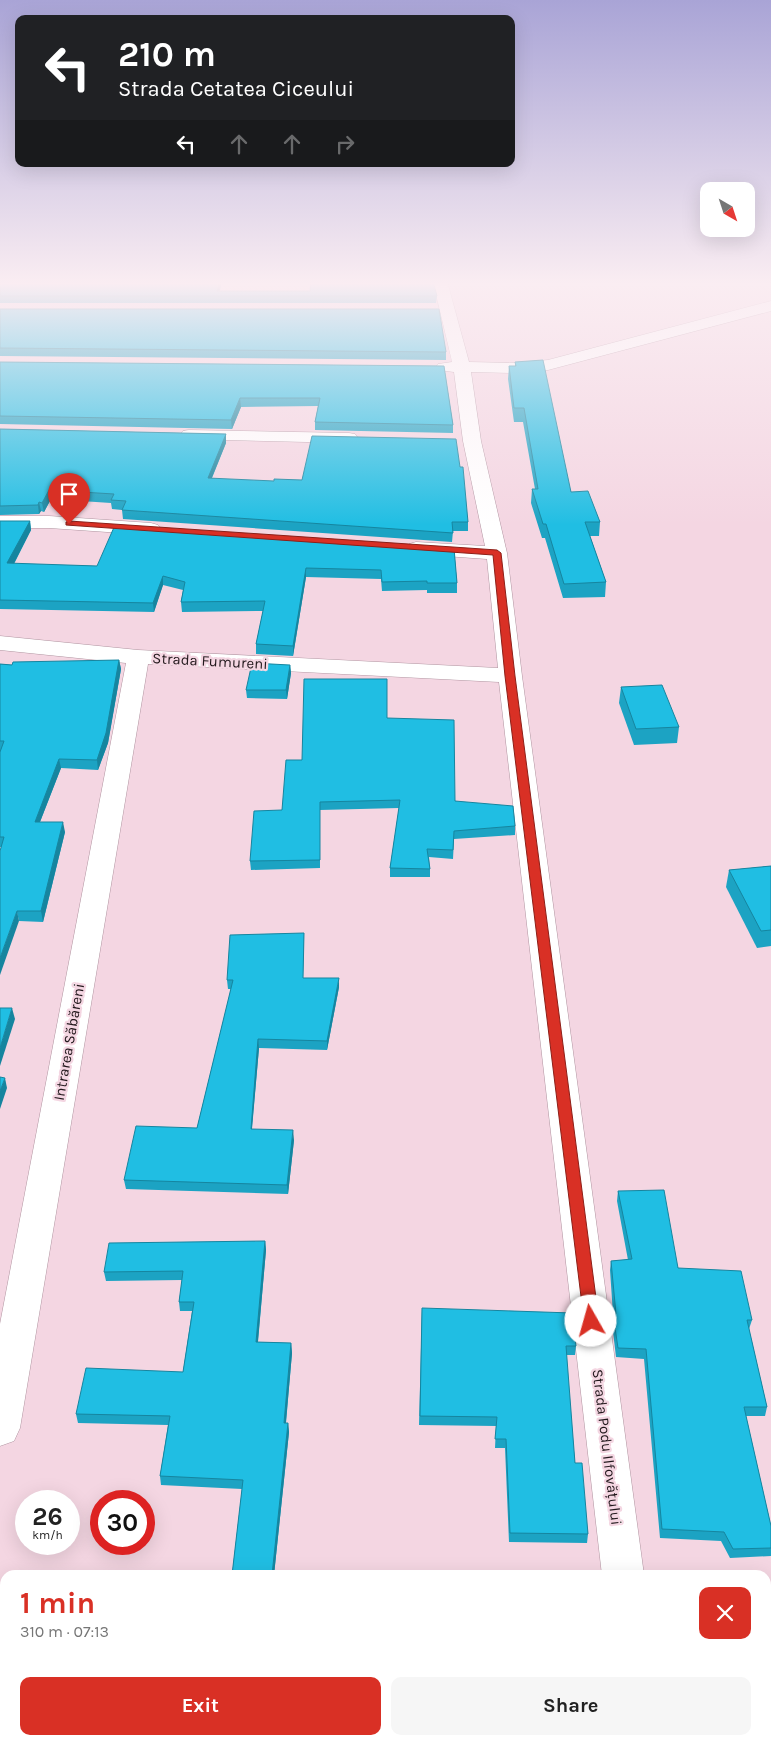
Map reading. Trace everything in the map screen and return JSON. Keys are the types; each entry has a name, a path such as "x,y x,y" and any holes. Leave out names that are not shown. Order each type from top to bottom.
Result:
{"street":[{"name":"Strada Podu Ilfovățului","path":"460,362 462,368 463,441 497,553 510,676 623,1570"},
{"path":"432,367 515,368 558,362"},
{"path":"167,434 364,439"},
{"path":"0,522 49,522 169,531"},
{"path":"398,546 497,553"},
{"name":"Strada Fumureni","path":"0,643 138,657 510,676"},
{"name":"Intrarea Săbăreni","path":"0,1428 138,657"}],"building":[{"path":"0,362 444,366 453,425 315,422 320,398 240,398 231,420 0,416"},
{"path":"515,362 544,362 571,492 588,491 600,522 585,522 606,582 564,584 546,524 543,524 532,489 538,489 524,408 514,408 509,366 516,366"},
{"path":"0,429 226,434 208,478 274,481 274,479 302,480 312,436 456,439 460,467 463,467 468,522 452,522 453,533 122,510 126,501 111,500 114,494 49,490 42,503 39,502 38,505 0,506"},
{"path":"0,521 30,521 7,563 97,566 115,525 454,548 457,583 427,583 427,581 382,582 381,570 306,568 293,646 256,644 265,601 181,602 185,582 163,576 153,603 0,600"},
{"path":"119,660 106,733 97,760 59,759 35,822 63,822 41,911 17,911 0,958 0,851 4,837 0,837 0,752 4,741 0,741 0,664 12,665 13,662"},
{"path":"252,663 290,665 286,690 246,690"},
{"path":"304,679 387,679 387,718 454,720 455,801 513,806 515,826 454,831 453,850 427,849 430,869 390,868 400,800 320,802 320,860 250,861 254,811 282,810 286,760 302,760"},
{"path":"662,685 679,727 636,729 621,687"},
{"path":"771,866 771,930 761,931 729,870"},
{"path":"304,933 303,978 339,978 327,1041 258,1039 251,1129 293,1130 287,1185 124,1180 136,1126 197,1128 233,980 227,980 230,935"},
{"path":"0,1008 12,1008 0,1048"},
{"path":"0,1077 5,1078 0,1091"},
{"path":"664,1190 678,1268 741,1271 752,1320 747,1320 767,1407 744,1407 771,1526 771,1548 733,1549 724,1532 662,1529 646,1349 618,1348 613,1314 616,1314 611,1261 632,1259 618,1191"},
{"path":"265,1241 256,1342 291,1343 284,1423 288,1423 273,1570 233,1570 243,1480 160,1476 170,1416 76,1414 86,1368 183,1372 194,1302 179,1302 183,1271 104,1272 109,1243"},
{"path":"422,1308 572,1313 576,1346 566,1346 575,1463 582,1463 588,1534 510,1533 506,1439 495,1439 497,1417 420,1416"}],"route":[{"path":"69,524 497,553 510,676 591,1321"}]}
